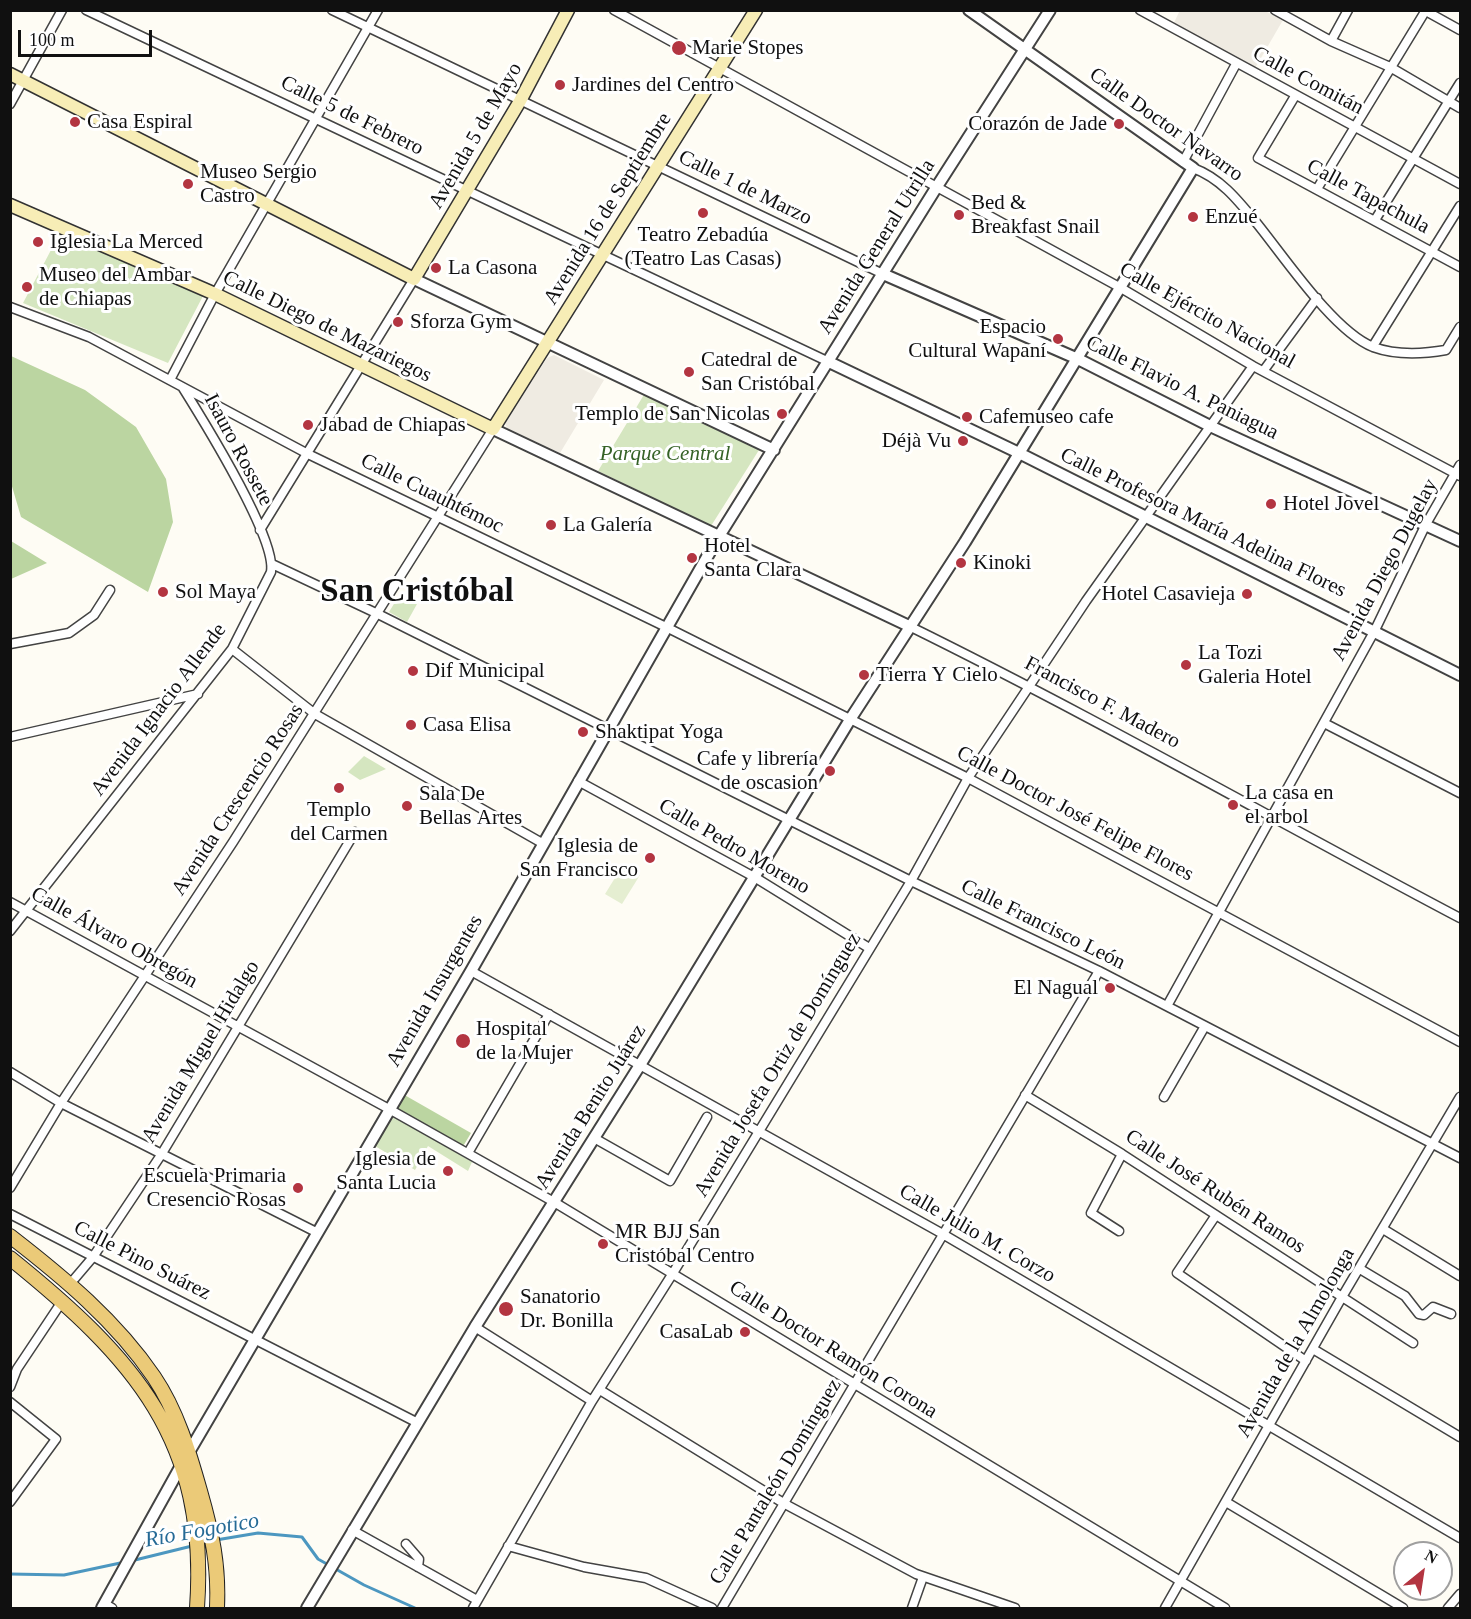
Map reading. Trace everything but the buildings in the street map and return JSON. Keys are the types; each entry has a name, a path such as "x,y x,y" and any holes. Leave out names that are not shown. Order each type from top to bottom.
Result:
{"main road":[{"name":"Avenida 5 de Mayo","path":"414,279 520,101 568,10"},
{"name":"Avenida 16 de Septiembre","path":"493,429 756,10"},
{"path":"10,74 414,279"},
{"name":"Calle Diego de Mazariegos","path":"10,205 215,294 493,429"},
{"path":"10,1236 70,1284 116,1331 154,1377 175,1415 186,1459 197,1532 199,1551 197,1608"},
{"path":"10,1258 63,1300 119,1356 133,1374 186,1459 212,1531 217,1556 217,1608"}],"street":[{"path":"10,104 62,10"},
{"name":"Calle 5 de Febrero","path":"86,10 830,362"},
{"name":"Calle 1 de Marzo","path":"332,10 884,274"},
{"path":"170,380 215,294 378,10"},
{"name":"Calle Ejército Nacional","path":"614,10 718,70 1121,288 1253,366 1458,475"},
{"name":"Calle Doctor Navarro","path":"969,10 1188,165 1206,173 1232,193 1317,298 1337,319 1373,346 1398,352 1446,350 1461,327"},
{"name":"Avenida General Utrilla","path":"719,536 1050,10"},
{"name":"Calle Comitán","path":"1140,10 1295,96 1461,183"},
{"path":"1275,10 1331,40 1390,67 1461,108"},
{"path":"1331,40 1348,10"},
{"path":"1317,189 1425,11 1461,30"},
{"path":"1188,165 1236,64"},
{"path":"1375,220 1461,83"},
{"name":"Calle Tapachula","path":"1295,96 1258,158 1461,267"},
{"name":"Avenida Benito Juárez","path":"308,1608 352,1530 375,1497 476,1327 756,878 851,718 965,542 1078,359 1121,288 1188,165"},
{"path":"1373,346 1461,206"},
{"name":"Calle Flavio A. Paniagua","path":"884,274 1078,359 1210,426 1461,541"},
{"path":"273,564 260,530 414,279 774,450"},
{"path":"1264,370 1317,298"},
{"name":"Calle Cuauhtémoc","path":"10,307 89,337 308,454 668,628"},
{"name":"Calle Profesora María Adelina Flores","path":"830,362 1019,453 1461,675"},
{"name":"Avenida Josefa Ortiz de Domínguez","path":"473,1608 592,1401 674,1273 911,881 968,778 1086,601 1253,366"},
{"name":"Isauro Rossete","path":"183,388 230,466 260,530"},
{"name":"Avenida Crescencio Rosas","path":"10,1188 61,1103 315,714 493,429"},
{"name":"Francisco F. Madero","path":"493,429 1031,686 1269,817 1461,918"},
{"name":"Avenida Diego Dugelay","path":"1167,1006 1269,817 1375,630 1426,524 1458,475 1461,465"},
{"name":"Avenida Insurgentes","path":"106,1607 186,1459 471,971 606,729 668,628 719,536"},
{"name":"Calle Francisco León","path":"273,564 792,819 911,881 1099,971 1461,1158"},
{"name":"Avenida Ignacio Allende","path":"10,931 232,649 273,564"},
{"path":"10,644 69,633 94,615 110,590"},
{"name":"Calle Doctor José Felipe Flores","path":"668,628 968,778 1461,1042"},
{"path":"232,649 315,714 542,843"},
{"path":"10,737 198,694"},
{"path":"1324,723 1461,793"},
{"name":"Calle Pedro Moreno","path":"578,781 756,878 869,948"},
{"name":"Avenida Miguel Hidalgo","path":"70,1284 93,1257 161,1155 355,832"},
{"name":"Calle Álvaro Obregón","path":"10,902 389,1109"},
{"name":"Calle Julio M. Corzo","path":"471,971 941,1233 1461,1538"},
{"name":"Calle Pantaleón Domínguez","path":"722,1608 856,1384 941,1233 1099,971"},
{"path":"468,1153 549,1014"},
{"path":"1164,1097 1204,1026"},
{"path":"10,1072 61,1103 318,1233"},
{"name":"Calle José Rubén Ramos","path":"1025,1095 1122,1154 1413,1343"},
{"name":"Avenida de la Almolonga","path":"1165,1608 1342,1297 1461,1097"},
{"name":"Calle Doctor Ramón Corona","path":"389,1109 674,1273 1179,1583 1225,1608"},
{"path":"594,1138 670,1181 707,1117"},
{"path":"1119,1231 1091,1213 1122,1154"},
{"name":"Calle Pino Suárez","path":"10,1214 418,1423"},
{"path":"1216,1215 1177,1273 1306,1361"},
{"path":"1383,1229 1461,1276"},
{"path":"1360,1269 1405,1296 1419,1314 1424,1315 1433,1307 1451,1314"},
{"path":"10,1388 17,1369 63,1300"},
{"path":"476,1327 592,1401"},
{"path":"1313,1349 1461,1437"},
{"path":"600,1390 784,1504 922,1577 1015,1608"},
{"path":"10,1402 56,1439 10,1502"},
{"path":"1226,1503 1403,1608"},
{"path":"352,1530 477,1600"},
{"path":"406,1544 419,1559 418,1567"},
{"path":"508,1546 584,1567 646,1578 712,1608"},
{"path":"912,1608 922,1577"},
{"path":"1448,1608 1461,1594"}],"green space":[{"path":"60,233 203,296 168,363 23,303"},
{"path":"11,356 85,390 136,427 166,479 173,522 148,592 21,517 11,483"},
{"name":"Parque Central","path":"645,393 759,450 711,526 598,471"},
{"path":"11,541 47,563 11,579"},
{"path":"400,594 417,604 407,622 389,612"},
{"path":"364,756 386,769 360,780 348,772"},
{"path":"623,865 640,875 622,904 605,894"},
{"path":"401,1093 471,1133 462,1148 395,1109"},
{"path":"391,1114 472,1162 468,1171 428,1146 415,1170 375,1146"}],"shaded area":[{"path":"1180,10 1265,11 1283,20 1254,70 1173,25"},
{"path":"554,355 604,380 560,453 507,428 505,423 547,358"}],"waterway":[{"name":"Río Fogotico","path":"216,1540 258,1533 302,1537 318,1559 364,1585 415,1608"},
{"name":"Río Fogotico","path":"131,1561 192,1546"},
{"name":"Río Fogotico","path":"10,1574 64,1575 125,1562"}],"place":[{"name":"Marie Stopes","path":"679,48"},
{"name":"Jardines del Centro","path":"560,85"},
{"name":"Casa Espiral","path":"75,122"},
{"name":"Corazón de Jade","path":"1119,124"},
{"name":"Museo Sergio Castro","path":"188,184"},
{"name":"Teatro Zebadúa (Teatro Las Casas)","path":"703,213"},
{"name":"Bed & Breakfast Snail","path":"959,215"},
{"name":"Enzué","path":"1193,217"},
{"name":"Iglesia La Merced","path":"38,242"},
{"name":"La Casona","path":"436,268"},
{"name":"Museo del Ambar de Chiapas","path":"27,287"},
{"name":"Sforza Gym","path":"398,322"},
{"name":"Espacio Cultural Wapaní","path":"1058,339"},
{"name":"Catedral de San Cristóbal","path":"689,372"},
{"name":"Templo de San Nicolas","path":"782,414"},
{"name":"Cafemuseo cafe","path":"967,417"},
{"name":"Jabad de Chiapas","path":"308,425"},
{"name":"Déjà Vu","path":"963,441"},
{"name":"Hotel Jovel","path":"1271,504"},
{"name":"La Galería","path":"551,525"},
{"name":"Hotel Santa Clara","path":"692,558"},
{"name":"Kinoki","path":"961,563"},
{"name":"Sol Maya","path":"163,592"},
{"name":"Hotel Casavieja","path":"1247,594"},
{"name":"La Tozi Galeria Hotel","path":"1186,665"},
{"name":"Dif Municipal","path":"413,671"},
{"name":"Tierra Y Cielo","path":"864,675"},
{"name":"Casa Elisa","path":"411,725"},
{"name":"Shaktipat Yoga","path":"583,732"},
{"name":"Cafe y librería de oscasion","path":"830,771"},
{"name":"Templo del Carmen","path":"339,788"},
{"name":"La casa en el arbol","path":"1233,805"},
{"name":"Sala De Bellas Artes","path":"407,806"},
{"name":"Iglesia de San Francisco","path":"650,858"},
{"name":"El Nagual","path":"1110,988"},
{"name":"Hospital de la Mujer","path":"463,1041"},
{"name":"Iglesia de Santa Lucia","path":"448,1171"},
{"name":"Escuela Primaria Cresencio Rosas","path":"298,1188"},
{"name":"MR BJJ San Cristóbal Centro","path":"603,1244"},
{"name":"Sanatorio Dr. Bonilla","path":"506,1309"},
{"name":"CasaLab","path":"745,1332"}],"district":[{"name":"San Cristóbal","path":"417,592"}]}
